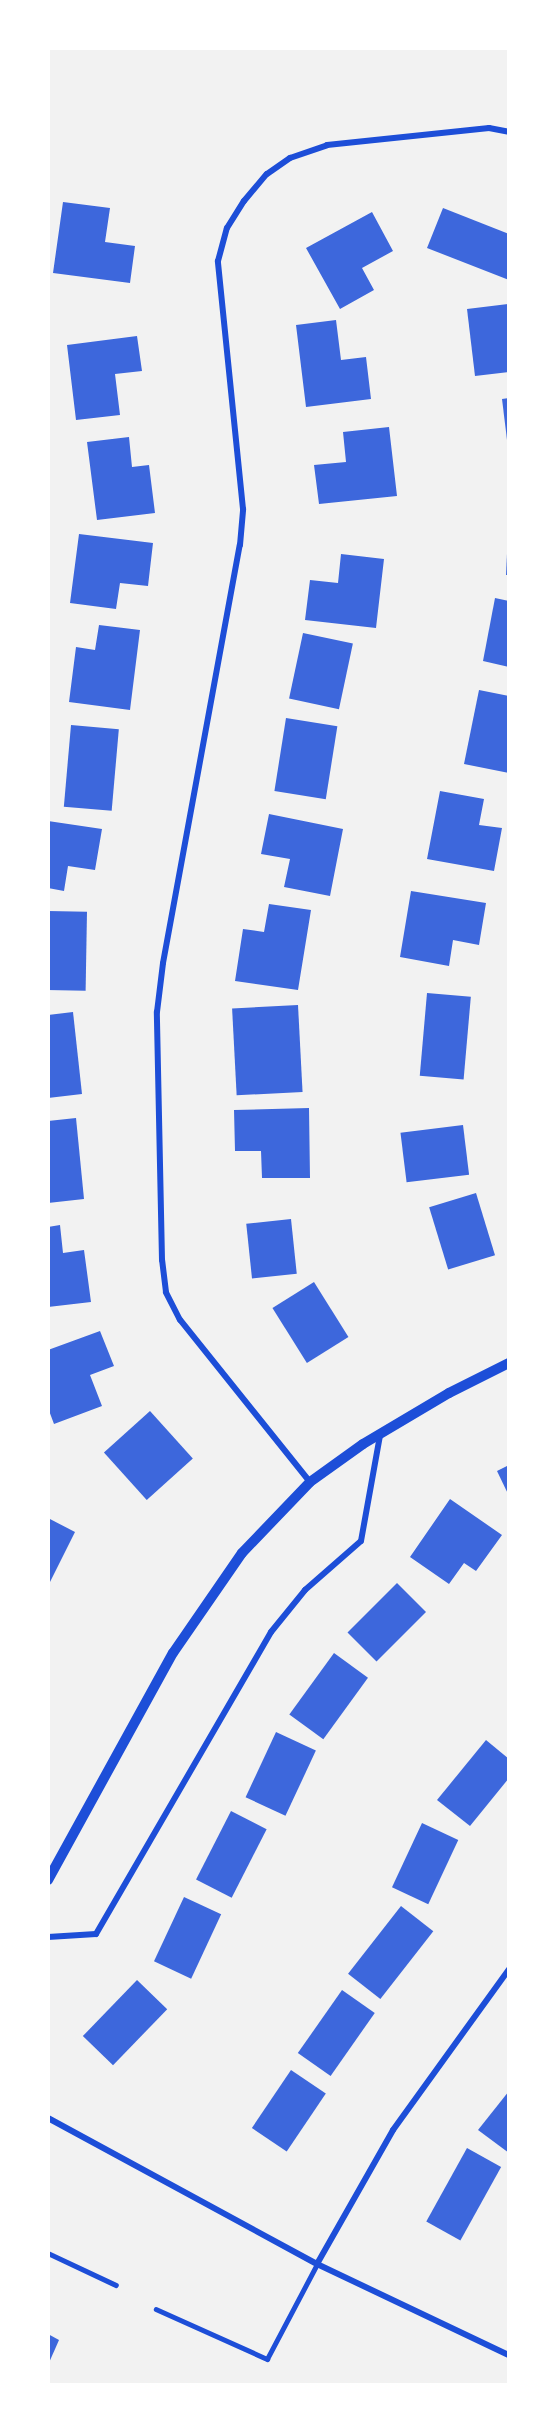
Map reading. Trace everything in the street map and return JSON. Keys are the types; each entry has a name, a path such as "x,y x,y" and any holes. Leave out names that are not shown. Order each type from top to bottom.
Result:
{"street":[{"path":"310,1482 180,1320 166,1292 162,1260 157,1012 163,963 240,545 243,509 220,293 219,261 227,228 267,174 290,158 327,145 398,136 489,128 509,132"},
{"path":"48,1880 201,1610 242,1553 310,1482 380,1434 449,1393 509,1363"},
{"path":"48,1937 96,1934 272,1632 306,1590 361,1541 380,1434"},
{"path":"317,2264 393,2130 509,1970"},
{"path":"48,2118 317,2264 509,2355"}],"lane":[{"path":"48,2253 116,2285"},
{"path":"156,2309 267,2359 317,2264"}],"building":[{"path":"63,202 110,208 105,242 135,246 130,283 53,273"},
{"path":"443,208 509,234 509,280 427,248"},
{"path":"372,212 393,251 362,268 374,290 340,309 306,248"},
{"path":"508,304 509,372 475,376 467,309"},
{"path":"336,320 341,360 366,357 371,399 306,407 296,325"},
{"path":"137,336 142,371 115,374 120,415 76,420 67,345"},
{"path":"509,398 509,448 508,448 502,399"},
{"path":"389,427 397,496 319,504 314,465 346,462 343,432"},
{"path":"129,437 132,467 149,465 155,513 97,520 87,442"},
{"path":"79,534 153,543 148,586 120,583 116,609 70,603"},
{"path":"341,554 384,559 376,628 305,620 310,580 338,583"},
{"path":"507,554 509,554 509,575 506,575"},
{"path":"495,598 509,601 509,667 483,661"},
{"path":"99,625 140,630 130,710 69,702 76,647 95,650"},
{"path":"303,633 353,644 339,709 289,699"},
{"path":"479,690 509,696 509,773 464,764"},
{"path":"286,718 337,726 326,799 274,791"},
{"path":"71,725 119,729 112,811 64,807"},
{"path":"440,791 484,799 479,825 502,828 494,871 427,859"},
{"path":"269,814 343,829 330,896 284,887 290,859 261,854"},
{"path":"48,821 102,829 95,870 68,866 64,891 48,888"},
{"path":"411,891 486,903 479,945 453,940 449,966 400,957"},
{"path":"269,904 311,910 298,990 235,981 243,929 264,932"},
{"path":"48,911 87,912 86,991 48,990"},
{"path":"427,993 471,997 464,1080 420,1076"},
{"path":"298,1005 303,1092 237,1095 232,1008"},
{"path":"73,1012 82,1094 48,1098 48,1015"},
{"path":"309,1108 310,1178 262,1178 261,1151 235,1151 234,1110"},
{"path":"76,1118 84,1199 48,1203 48,1121"},
{"path":"463,1125 469,1175 407,1182 400,1133"},
{"path":"476,1193 495,1255 448,1269 429,1207"},
{"path":"291,1219 297,1274 252,1278 246,1224"},
{"path":"60,1225 63,1253 84,1250 91,1302 48,1307 48,1227"},
{"path":"314,1282 348,1337 307,1363 272,1308"},
{"path":"100,1331 114,1366 90,1375 102,1406 54,1424 48,1408 48,1350"},
{"path":"150,1411 193,1459 147,1500 104,1452"},
{"path":"509,1465 509,1496 497,1471"},
{"path":"450,1499 502,1535 476,1571 464,1563 449,1584 410,1557"},
{"path":"48,1518 75,1532 48,1586"},
{"path":"397,1583 426,1612 376,1661 348,1632"},
{"path":"334,1653 368,1678 323,1739 289,1714"},
{"path":"276,1732 316,1751 285,1816 246,1797"},
{"path":"486,1740 509,1759 509,1778 470,1826 437,1800"},
{"path":"231,1811 267,1829 232,1898 196,1880"},
{"path":"422,1823 458,1840 428,1904 392,1887"},
{"path":"184,1897 221,1914 191,1979 154,1961"},
{"path":"401,1906 433,1931 380,1999 348,1974"},
{"path":"137,1980 167,2009 113,2065 83,2036"},
{"path":"342,1990 375,2013 331,2076 298,2053"},
{"path":"291,2070 326,2093 287,2152 252,2128"},
{"path":"509,2091 509,2153 478,2130"},
{"path":"467,2148 501,2167 460,2240 426,2221"},
{"path":"48,2334 59,2340 48,2365"}]}
